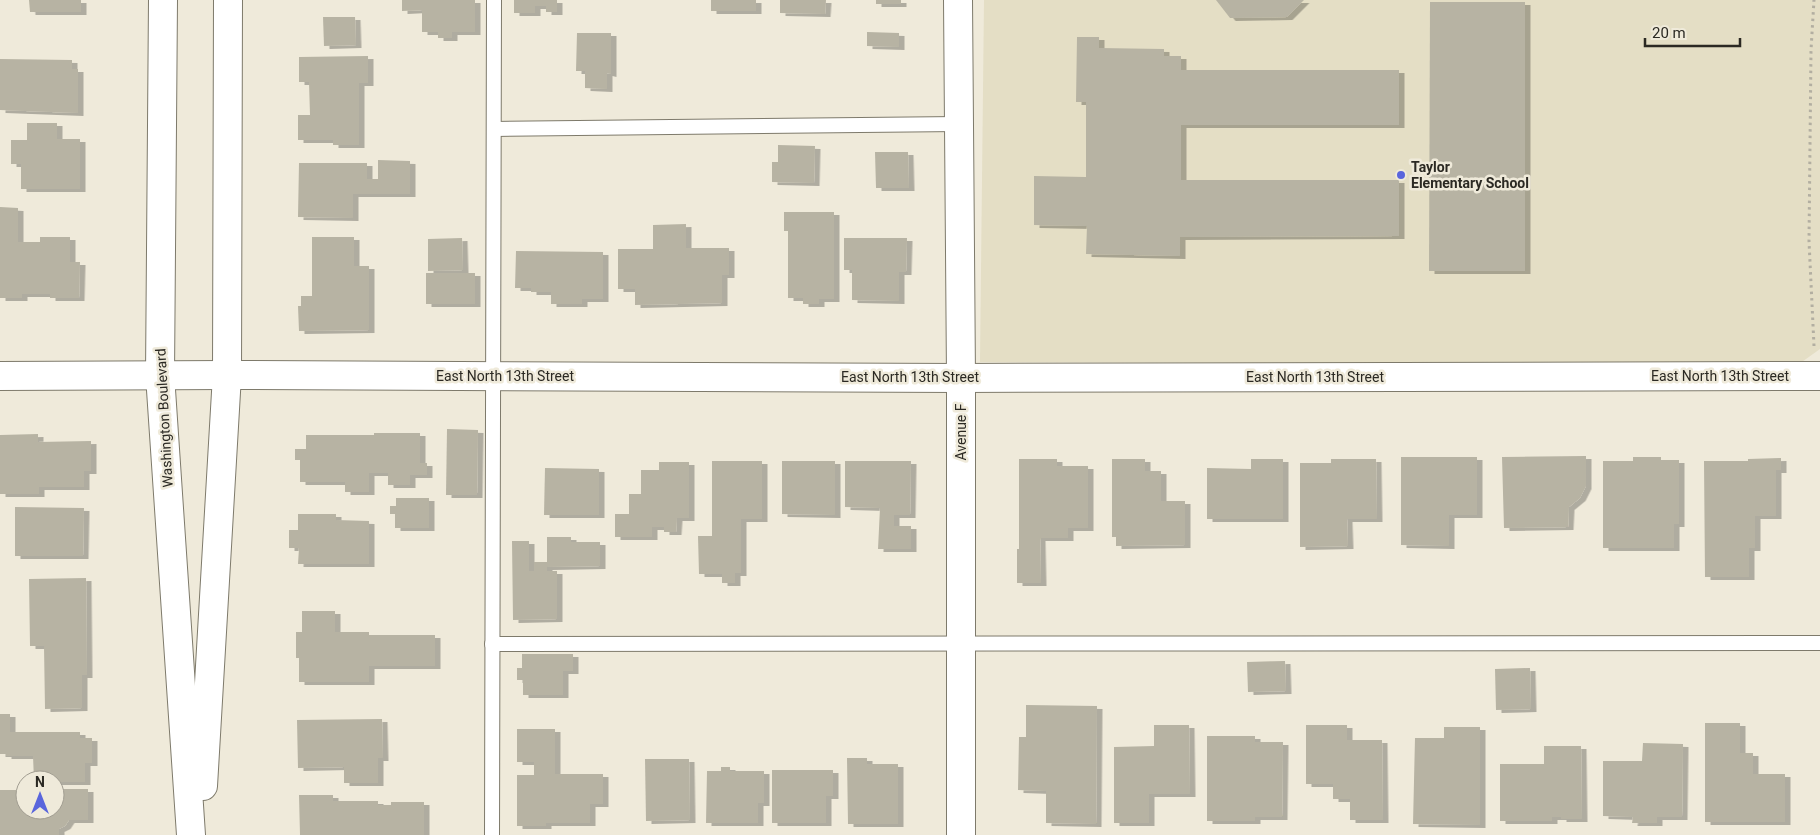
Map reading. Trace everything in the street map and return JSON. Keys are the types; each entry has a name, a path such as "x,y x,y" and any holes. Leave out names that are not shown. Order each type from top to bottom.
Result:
{"street":[{"name":"Washington Boulevard","path":"163,0 160,375 192,835"},
{"path":"200,835 227,375 228,0"},
{"name":"Avenue F","path":"958,0 961,378 961,835"},
{"name":"East North 13th Street","path":"0,376 961,378 1820,376"}],"lane":[{"path":"492,835 494,0"},
{"path":"494,128 959,124"},
{"path":"492,644 1820,643"}],"path":[{"path":"1814,0 1811,50 1809,241 1813,346 1820,349"}],"shaded area":[{"name":"Taylor Elementary School","path":"984,0 1820,0 1820,349 1799,364 980,362"}],"building":[{"path":"29,0 81,0 81,12 30,12"},
{"path":"402,0 475,0 475,32 452,32 452,38 438,38 438,32 422,32 422,10 402,11"},
{"path":"514,0 557,0 557,12 546,12 546,6 535,6 535,13 514,13"},
{"path":"711,0 756,0 756,11 711,11"},
{"path":"780,0 826,0 825,14 780,13"},
{"path":"876,0 901,0 901,4 876,4"},
{"path":"1216,0 1304,0 1287,17 1230,18"},
{"path":"1430,2 1525,2 1525,271 1429,271"},
{"path":"323,17 355,17 356,45 324,46"},
{"path":"867,32 899,33 899,47 867,46"},
{"path":"577,33 611,33 611,74 607,73 607,89 585,88 585,71 576,71"},
{"path":"1077,37 1099,37 1099,48 1164,49 1164,56 1181,56 1181,70 1399,70 1399,125 1181,125 1181,180 1399,180 1399,236 1180,237 1180,256 1086,254 1087,226 1034,225 1034,176 1086,177 1086,102 1076,102"},
{"path":"368,56 368,83 359,83 359,145 333,145 333,140 298,140 298,115 310,115 309,82 299,82 299,57"},
{"path":"0,59 72,60 72,69 78,69 78,113 0,110"},
{"path":"27,123 57,123 57,139 80,139 80,189 21,189 21,164 11,164 11,140 27,140"},
{"path":"778,145 815,146 814,183 772,182 772,162 778,162"},
{"path":"875,152 908,152 909,188 876,188"},
{"path":"378,160 410,161 410,194 353,194 353,218 298,217 299,163 367,163 367,179 378,179"},
{"path":"0,207 18,208 18,242 40,242 40,237 70,237 70,262 80,262 79,298 50,298 50,294 22,294 22,298 0,298"},
{"path":"784,212 834,212 834,299 819,299 819,304 803,304 803,298 788,298 788,231 784,231"},
{"path":"686,224 686,248 729,248 729,275 722,275 722,303 635,305 635,289 618,289 618,249 653,249 653,225"},
{"path":"312,237 354,237 354,266 369,266 369,330 299,331 298,306 301,306 301,296 312,296"},
{"path":"462,238 463,270 428,271 428,239"},
{"path":"844,238 907,238 906,272 899,272 899,301 852,300 852,270 844,270"},
{"path":"516,251 603,252 603,299 582,299 582,304 551,304 551,292 531,292 531,288 515,288"},
{"path":"426,273 475,273 475,304 426,304"},
{"path":"447,429 478,430 477,495 446,495"},
{"path":"374,433 420,433 420,463 427,463 427,475 410,475 410,485 388,485 388,473 369,473 369,492 345,492 345,482 300,482 300,460 295,460 295,449 306,449 306,435 374,435"},
{"path":"38,434 38,442 91,441 91,471 84,471 84,487 39,487 39,494 0,494 0,435"},
{"path":"1586,456 1586,486 1580,498 1569,507 1568,527 1504,528 1502,457"},
{"path":"1401,457 1477,457 1477,515 1449,515 1449,546 1401,545"},
{"path":"1633,457 1661,457 1661,460 1679,460 1679,524 1674,524 1674,548 1603,548 1603,461 1633,461"},
{"path":"1781,458 1781,470 1776,470 1776,516 1755,516 1755,548 1749,548 1749,577 1705,577 1704,461 1748,461 1748,459"},
{"path":"1019,459 1057,459 1057,466 1088,466 1088,528 1068,528 1068,538 1040,538 1041,583 1017,583"},
{"path":"1112,459 1145,459 1145,471 1161,471 1161,501 1185,501 1185,545 1116,546 1116,537 1112,537"},
{"path":"1251,459 1283,459 1283,519 1207,519 1207,468 1251,469"},
{"path":"1331,459 1376,459 1377,519 1347,519 1348,546 1300,547 1300,463 1331,463"},
{"path":"712,461 762,461 762,519 741,519 741,573 735,573 735,583 722,583 722,574 699,574 698,536 712,536"},
{"path":"782,461 835,461 835,515 782,514"},
{"path":"845,461 911,461 910,515 894,515 894,526 911,526 911,549 878,549 880,508 845,507"},
{"path":"659,462 689,462 689,518 677,518 676,532 664,532 664,527 652,527 652,537 615,537 615,514 629,514 629,494 641,494 641,470 659,470"},
{"path":"545,468 599,469 599,515 544,515"},
{"path":"396,498 429,498 429,528 395,528 395,514 390,514 390,506 396,506"},
{"path":"15,507 84,508 83,556 15,556"},
{"path":"298,514 336,514 336,520 369,521 369,564 298,564 299,548 289,548 289,530 298,530"},
{"path":"547,537 571,537 571,542 600,542 600,566 547,567 547,571 557,571 557,619 513,620 512,541 529,541 529,571 534,571 534,562 547,562"},
{"path":"86,578 87,675 82,675 82,708 45,709 44,646 30,646 29,579"},
{"path":"302,611 335,611 335,632 369,632 369,635 435,635 435,666 369,666 369,682 299,682 299,658 296,658 296,632 302,632"},
{"path":"522,654 573,654 573,671 563,671 563,695 523,695 523,680 517,680 517,668 522,668"},
{"path":"1285,661 1286,691 1248,692 1247,662"},
{"path":"1530,668 1531,709 1496,710 1495,669"},
{"path":"1026,705 1097,706 1096,824 1046,823 1046,791 1018,790 1019,737 1026,737"},
{"path":"0,714 10,714 10,732 80,732 80,738 92,738 92,763 85,763 85,782 65,782 65,770 34,770 33,756 6,756 6,754 0,754"},
{"path":"382,719 383,758 378,758 378,783 344,783 344,767 298,768 297,720"},
{"path":"1705,723 1740,723 1740,753 1753,753 1753,774 1785,774 1785,822 1705,822"},
{"path":"1154,725 1189,725 1190,794 1149,794 1149,823 1114,823 1114,747 1154,746"},
{"path":"1306,725 1347,725 1347,740 1382,740 1383,820 1350,820 1350,799 1333,799 1333,784 1306,784"},
{"path":"1444,727 1480,727 1480,825 1413,824 1415,738 1444,738"},
{"path":"517,729 555,729 555,774 603,774 603,804 590,804 590,823 546,823 546,826 517,826 517,775 534,775 534,762 517,762"},
{"path":"1207,736 1255,736 1255,742 1283,742 1282,817 1255,817 1255,821 1207,821"},
{"path":"1643,743 1683,744 1682,817 1657,817 1657,823 1632,823 1633,817 1603,816 1603,761 1642,761"},
{"path":"1544,746 1581,746 1582,819 1552,817 1552,821 1500,821 1500,764 1544,764"},
{"path":"847,758 867,758 867,764 898,764 898,824 848,824"},
{"path":"645,759 689,759 690,820 646,821"},
{"path":"721,767 730,767 730,771 764,771 764,803 758,803 758,823 706,823 707,771 721,771"},
{"path":"772,770 833,770 833,796 826,796 826,823 772,823"},
{"path":"65,789 88,789 88,820 69,820 65,826 59,829 59,835 0,835 0,790 15,790 15,820 65,820"},
{"path":"299,795 333,795 333,801 378,801 378,805 391,805 391,802 424,802 424,835 300,835"}],"place":[{"name":"Taylor Elementary School","path":"1401,175"}]}
